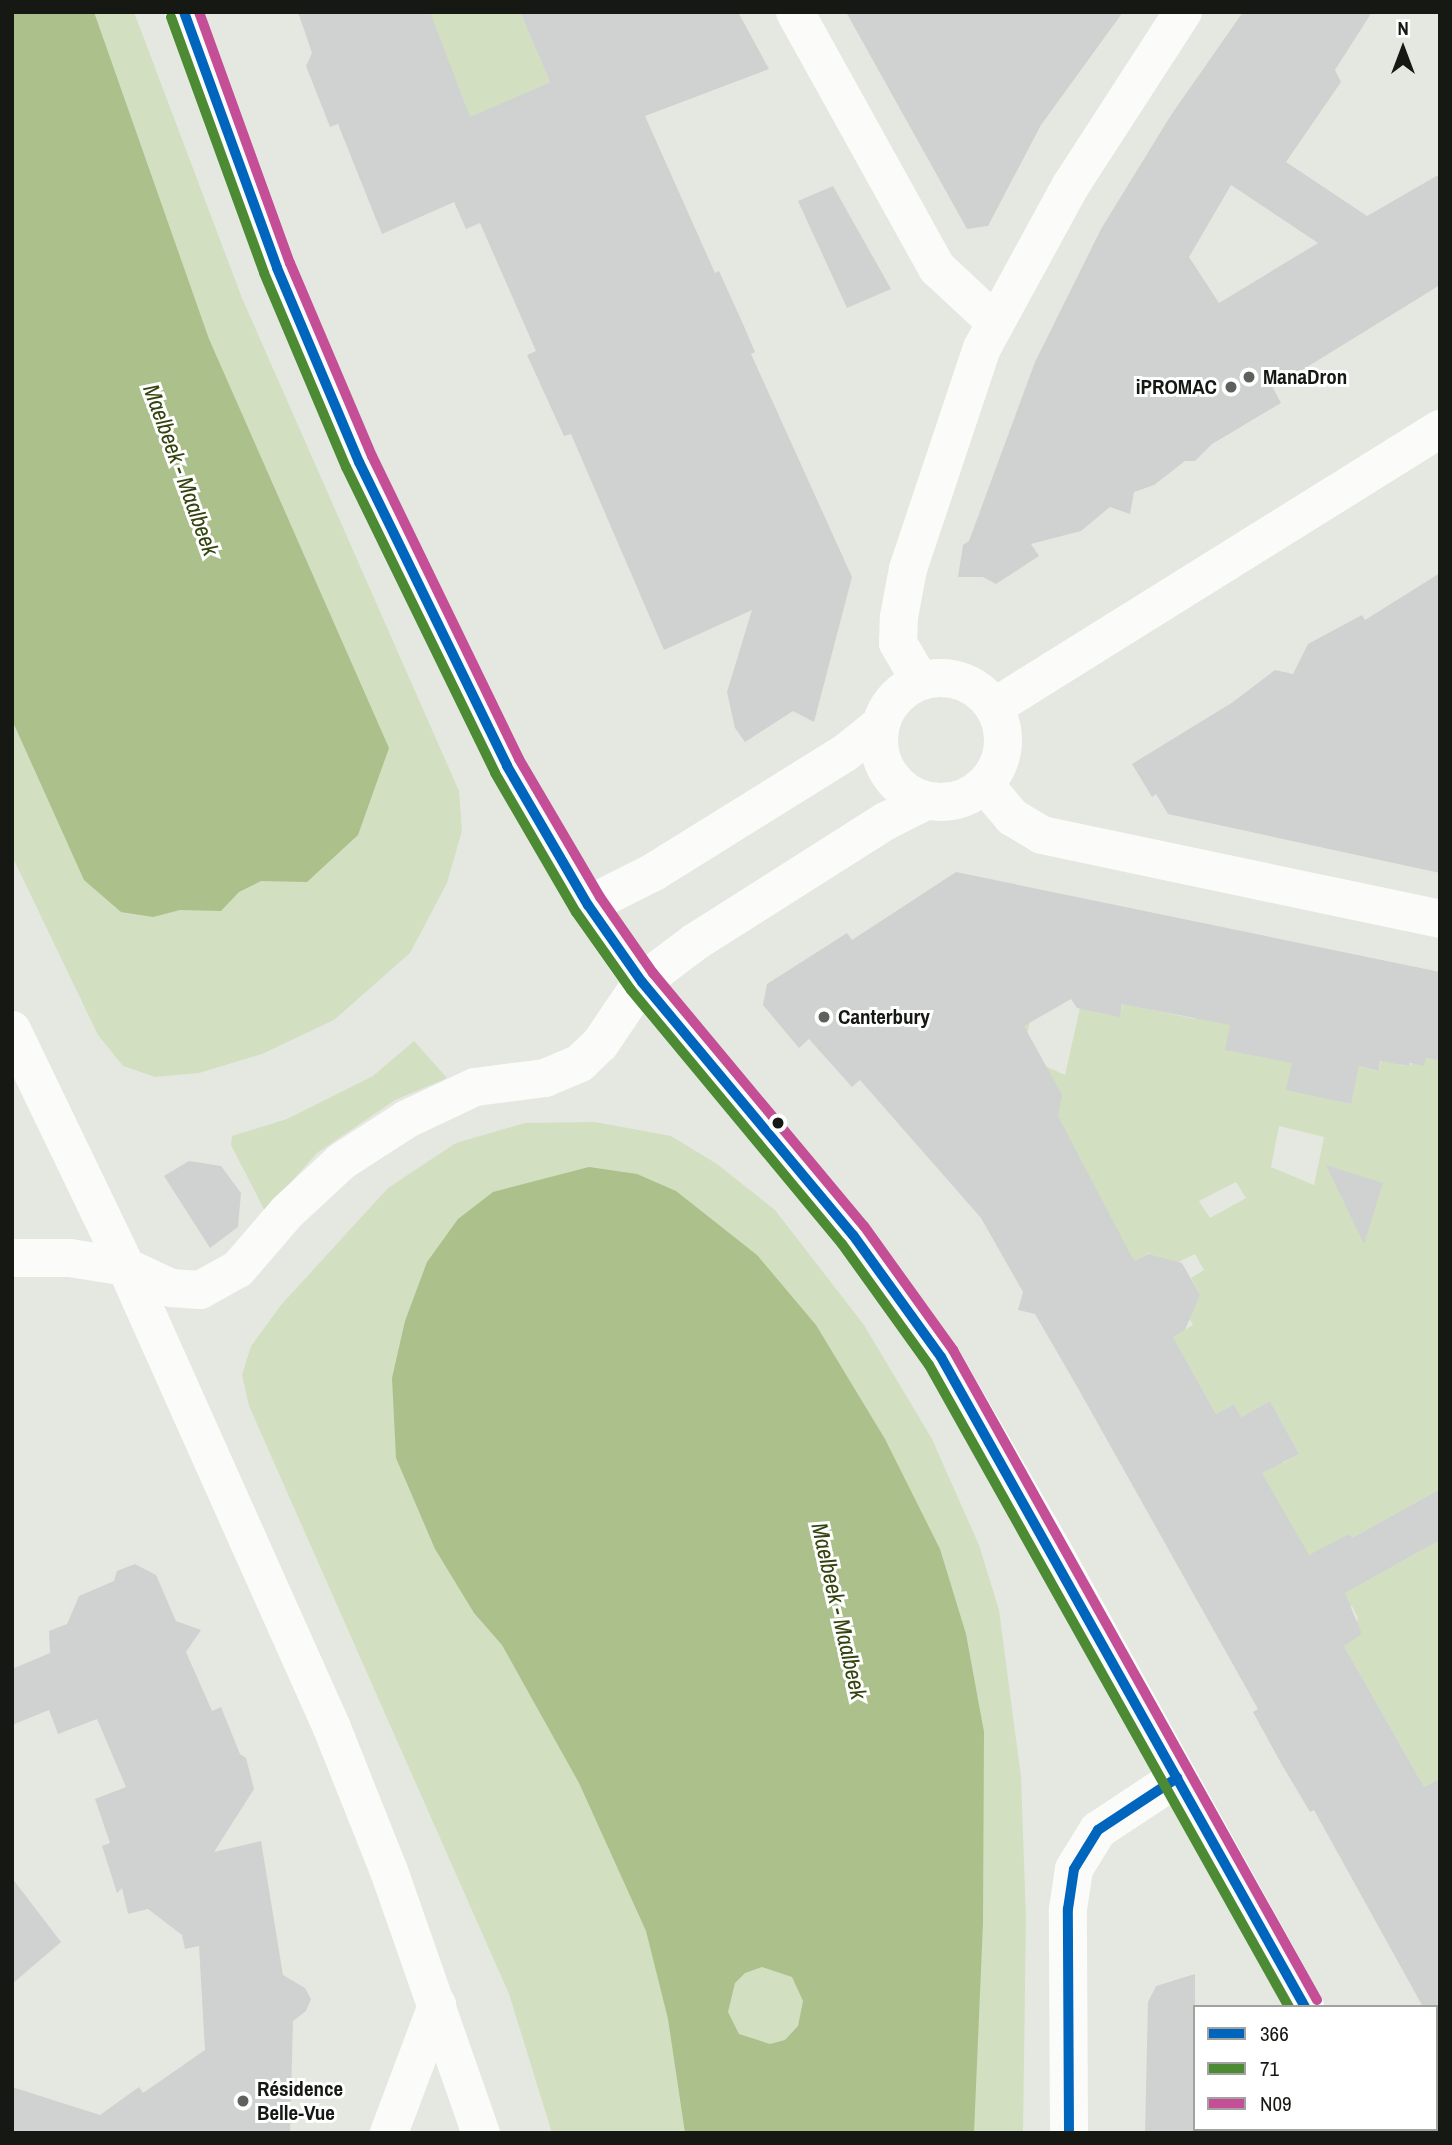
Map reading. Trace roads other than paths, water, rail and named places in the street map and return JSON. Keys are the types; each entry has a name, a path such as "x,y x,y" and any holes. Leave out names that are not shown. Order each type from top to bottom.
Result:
{"street":[{"path":"184,12 272,256 359,462 507,766 589,905 642,982 853,1235 941,1357 1304,2005"},
{"path":"795,12 937,268 995,322"},
{"path":"920,681 898,643 908,569 995,322 1071,185 1183,12"},
{"path":"994,707 1440,429"},
{"path":"953,679 969,684 994,707 1003,748 998,768 985,785 968,797 947,803 926,801 904,791 887,773 879,750 880,725 888,706 920,681 953,679"},
{"path":"589,905 652,873 845,753 880,725"},
{"path":"985,785 1012,817 1042,835 1440,919"},
{"path":"12,1258 70,1258 125,1267 171,1288 200,1290 229,1274 342,1161 407,1119 475,1087 545,1078 580,1063 600,1044 642,982 718,928 886,821 926,801"},
{"path":"12,1030 125,1267 332,1728 437,2005 481,2133"},
{"path":"1069,2133 1068,1909 1074,1869 1098,1830 1177,1778"},
{"path":"389,2133 437,2005"}],"water":[{"name":"Maelbeek - Maalbeek","path":"12,12 94,12 209,339 389,748 358,835 307,882 261,881 239,892 221,911 180,910 153,917 121,912 84,880 12,720"},
{"name":"Maelbeek - Maalbeek","path":"589,1167 637,1174 676,1191 757,1255 816,1325 885,1439 940,1549 966,1634 984,1732 983,1923 974,2133 685,2133 668,2019 646,1931 579,1783 502,1645 474,1613 435,1549 396,1458 392,1378 405,1321 427,1262 458,1219 493,1192","holes":["762,1967 792,1977 803,2001 798,2026 785,2040 770,2044 739,2034 728,2012 735,1983 745,1973"]}],"place":[{"name":"ManaDron","path":"1249,377"},
{"name":"iPROMAC","path":"1231,387"},
{"name":"Canterbury","path":"824,1017"},
{"name":"Résidence Belle-Vue","path":"243,2101"}]}
